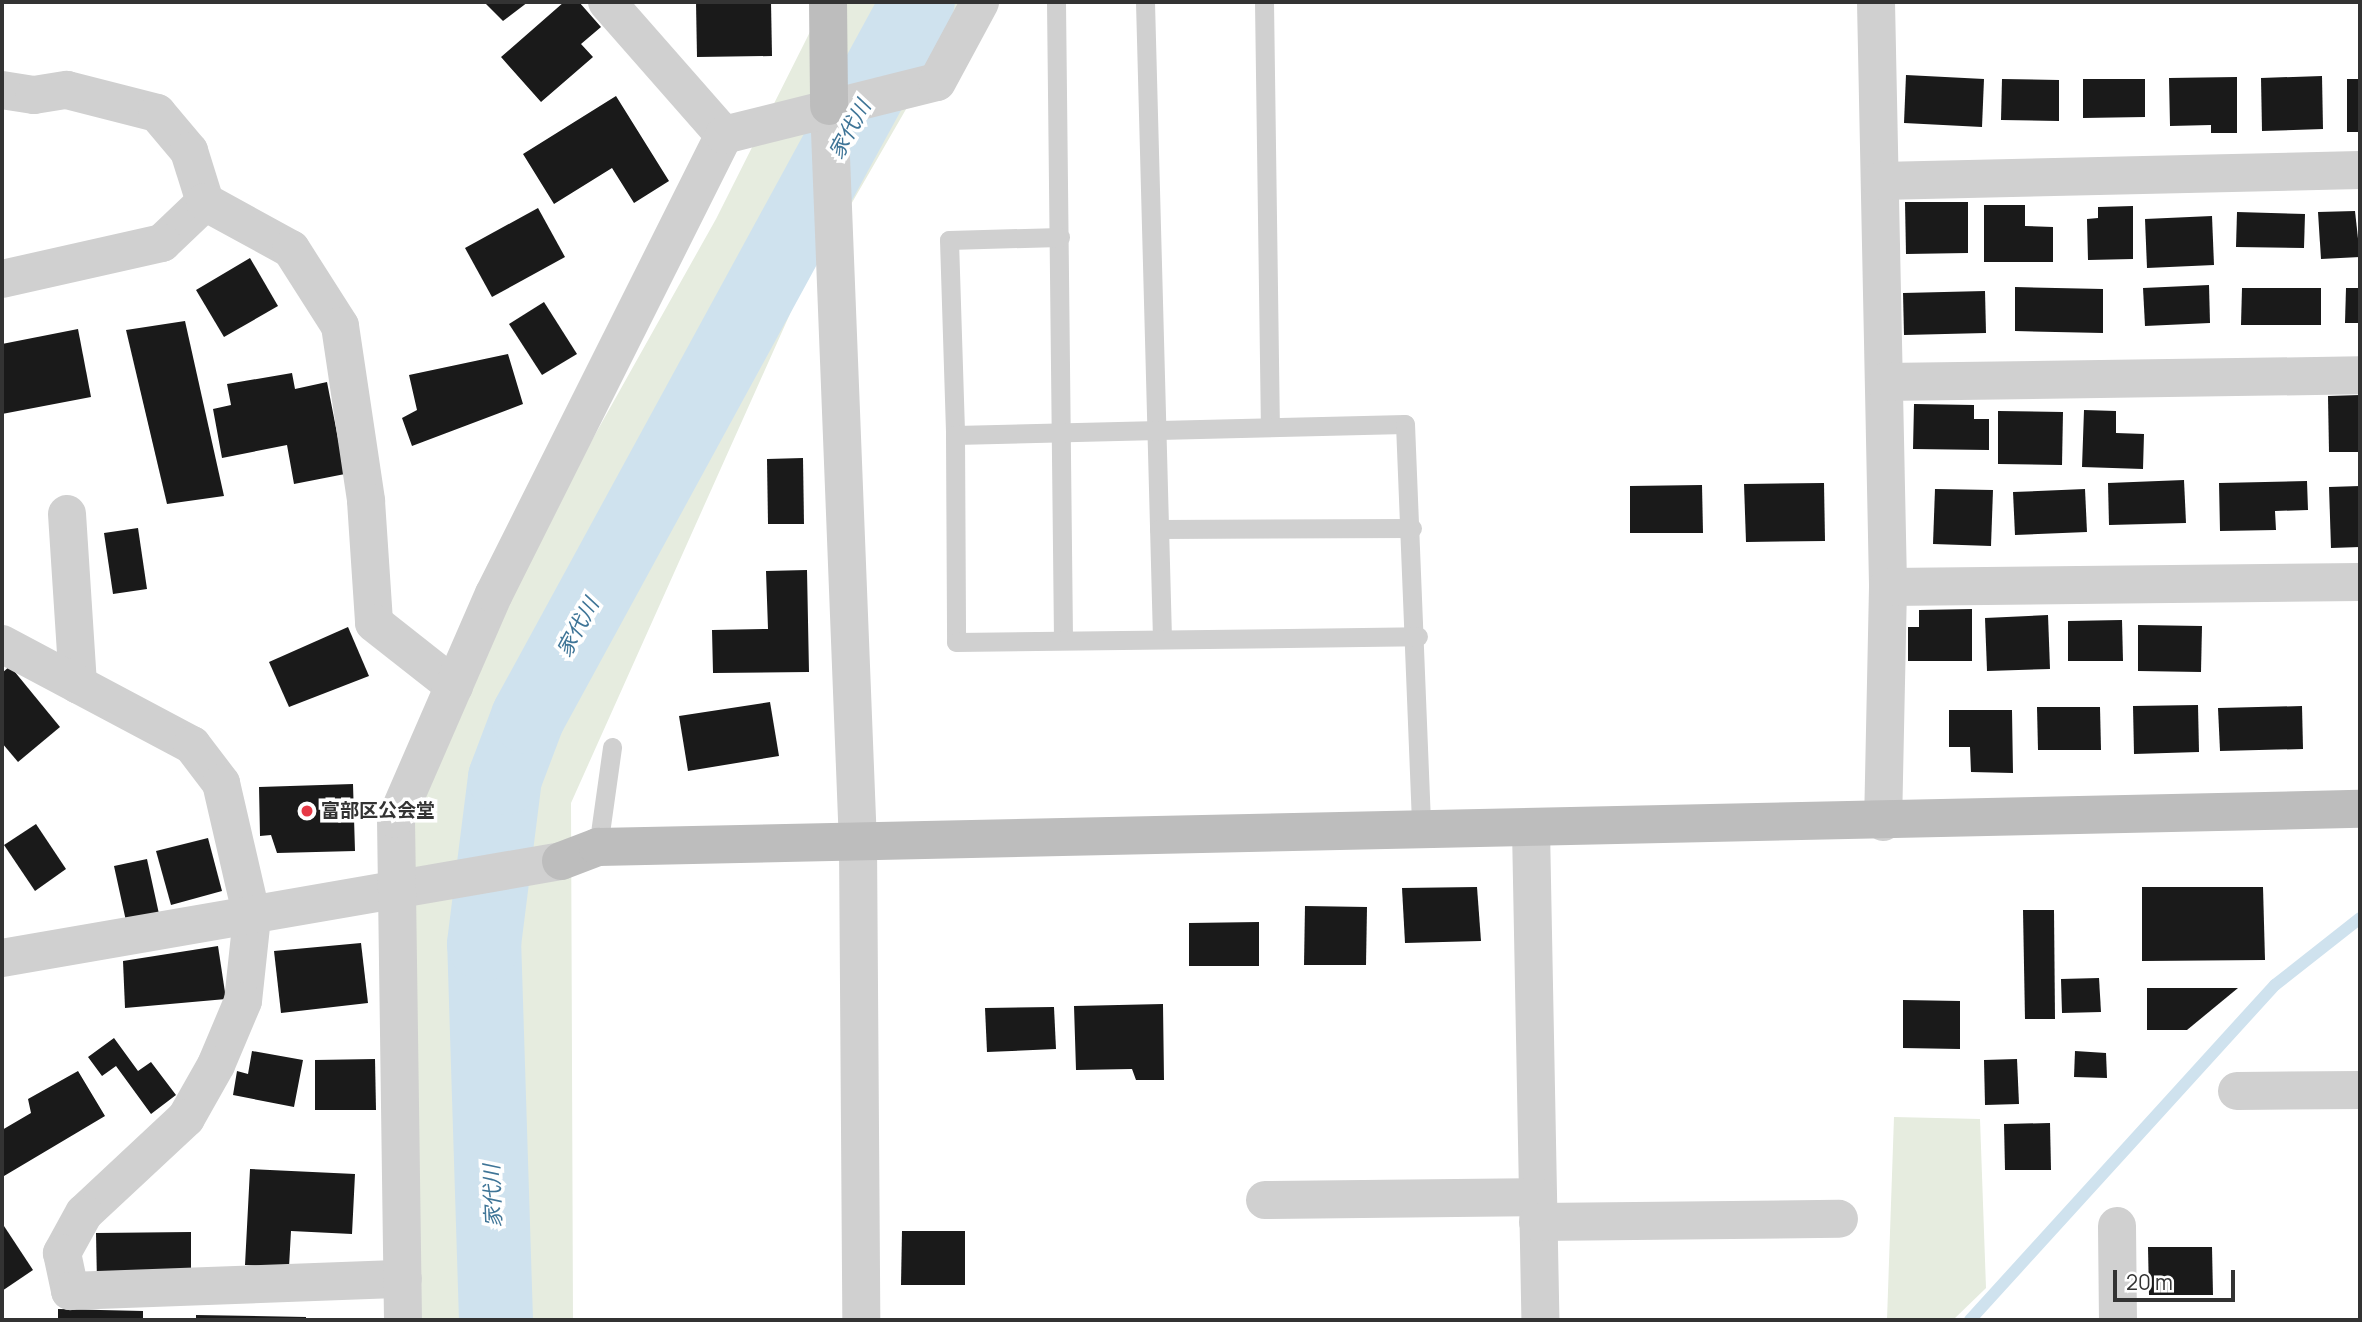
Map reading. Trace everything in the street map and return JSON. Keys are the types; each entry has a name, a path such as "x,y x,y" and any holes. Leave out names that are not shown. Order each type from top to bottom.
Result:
{"street":[{"path":"607,2 724,135"},
{"path":"828,2 829,106 858,843 861,1320"},
{"path":"403,1320 402,885 396,819 454,686 724,135 829,106 937,82 980,2"},
{"path":"1876,2 1888,587 1883,822"},
{"path":"2,90 34,95 67,90 157,113 189,150 205,202 291,249 340,326 366,501 374,623 454,686"},
{"path":"1880,181 2360,170"},
{"path":"2,279 162,243 205,202"},
{"path":"1884,382 2360,376"},
{"path":"67,513 78,685"},
{"path":"1888,587 2360,582"},
{"path":"2,644 192,745 221,783 252,917 243,1001 216,1065 186,1118 84,1213 62,1253 70,1291 403,1279"},
{"path":"2,958 252,917 402,885 561,861 598,847 1883,822 2360,809"},
{"path":"1531,829 1540,1320"},
{"path":"2237,1091 2360,1090"},
{"path":"1265,1200 1839,1219"},
{"path":"2117,1226 2118,1320"}],"lane":[{"path":"1056,2 1063,432 1063,640"},
{"path":"1145,2 1162,639"},
{"path":"1264,2 1270,427"},
{"path":"1060,237 949,240 955,435 956,642 1418,636"},
{"path":"955,435 1405,424 1418,636 1421,831"},
{"path":"1159,529 1412,528"},
{"path":"598,847 612,747"}],"shaded area":[{"path":"825,2 968,2 798,296 571,803 573,1320 409,1320 405,797 454,686 716,219"},
{"path":"1894,1117 1980,1119 1986,1288 1953,1320 1887,1320"}],"building":[{"path":"484,2 528,2 503,21"},
{"path":"564,2 579,2 601,27 581,44 593,57 541,102 501,57"},
{"path":"696,2 771,2 772,56 697,57"},
{"path":"1906,75 1984,79 1982,127 1904,123"},
{"path":"2322,76 2323,129 2262,131 2261,78"},
{"path":"2237,77 2237,133 2211,133 2211,125 2170,126 2169,78"},
{"path":"2002,79 2059,80 2059,121 2001,120"},
{"path":"2083,79 2145,79 2145,117 2083,118"},
{"path":"2347,79 2360,79 2360,132 2347,132"},
{"path":"616,96 669,181 634,203 612,168 554,204 523,154"},
{"path":"1905,202 1968,202 1968,253 1906,254"},
{"path":"1984,205 2025,205 2025,226 2053,227 2053,262 1984,262"},
{"path":"2133,206 2133,259 2088,260 2087,219 2098,218 2098,207"},
{"path":"538,208 565,257 492,297 465,248"},
{"path":"2355,211 2360,257 2321,259 2318,212"},
{"path":"2237,212 2305,214 2304,248 2236,247"},
{"path":"2212,216 2214,265 2147,268 2145,219"},
{"path":"250,258 278,306 224,337 196,290"},
{"path":"2209,285 2210,323 2145,326 2143,288"},
{"path":"2015,287 2103,289 2103,333 2015,331"},
{"path":"2242,288 2321,288 2321,325 2241,325"},
{"path":"2346,288 2360,288 2360,323 2345,323"},
{"path":"1985,291 1986,333 1904,335 1903,293"},
{"path":"544,302 577,354 542,375 509,324"},
{"path":"185,321 224,496 167,504 126,330"},
{"path":"78,329 91,397 2,414 2,344"},
{"path":"508,354 523,404 412,446 402,418 417,410 409,375"},
{"path":"292,373 295,389 327,382 345,474 294,484 287,445 222,458 213,409 231,405 227,384"},
{"path":"2360,395 2360,452 2329,452 2328,396"},
{"path":"1914,404 1974,405 1974,419 1989,419 1989,450 1913,449"},
{"path":"2084,410 2116,411 2116,433 2144,434 2143,469 2082,467"},
{"path":"1998,411 2063,412 2062,465 1998,464"},
{"path":"803,458 804,524 768,524 767,459"},
{"path":"2184,480 2186,523 2109,525 2108,483"},
{"path":"2307,481 2308,510 2275,511 2276,530 2220,531 2219,483"},
{"path":"1824,483 1825,541 1746,542 1744,484"},
{"path":"1702,485 1703,533 1630,533 1630,486"},
{"path":"2360,486 2360,547 2331,548 2329,487"},
{"path":"1935,489 1993,490 1991,546 1933,544"},
{"path":"2085,489 2087,532 2015,535 2013,492"},
{"path":"138,528 147,589 113,594 104,533"},
{"path":"807,570 809,672 713,673 712,630 768,629 766,571"},
{"path":"1972,609 1972,661 1908,661 1908,627 1919,627 1919,610"},
{"path":"2048,615 2050,669 1987,671 1985,618"},
{"path":"2122,620 2123,661 2068,661 2068,621"},
{"path":"2138,625 2202,626 2201,672 2138,671"},
{"path":"348,627 369,676 289,707 269,662"},
{"path":"10,666 60,727 18,762 2,743 2,673"},
{"path":"770,702 779,756 688,771 679,716"},
{"path":"2198,705 2199,752 2134,754 2133,706"},
{"path":"2302,706 2303,749 2220,751 2218,708"},
{"path":"2037,707 2100,707 2101,750 2038,750"},
{"path":"1949,710 2012,710 2013,773 1971,772 1970,747 1949,747"},
{"name":"富部区公会堂","path":"353,784 355,851 277,853 271,835 260,836 259,787"},
{"path":"36,824 66,869 35,891 4,845"},
{"path":"208,838 222,891 171,905 156,851"},
{"path":"147,859 159,914 126,921 114,866"},
{"path":"1477,887 1481,941 1405,943 1402,888"},
{"path":"2142,887 2263,887 2265,960 2142,961"},
{"path":"1305,906 1367,907 1366,965 1304,965"},
{"path":"2023,910 2054,910 2055,1019 2025,1019"},
{"path":"1259,922 1259,966 1189,966 1189,923"},
{"path":"361,943 368,1003 281,1013 274,951"},
{"path":"218,946 226,999 125,1008 123,961"},
{"path":"2099,978 2101,1012 2062,1013 2061,979"},
{"path":"2147,988 2238,988 2187,1030 2147,1030"},
{"path":"1903,1000 1960,1001 1960,1049 1903,1048"},
{"path":"1163,1004 1164,1080 1136,1080 1132,1069 1076,1070 1074,1006"},
{"path":"1054,1007 1056,1049 987,1052 985,1008"},
{"path":"114,1038 138,1071 151,1062 176,1095 151,1114 116,1066 102,1076 88,1057"},
{"path":"252,1051 303,1060 294,1107 233,1095 237,1071 248,1074"},
{"path":"2075,1051 2106,1053 2107,1078 2074,1077"},
{"path":"375,1059 376,1110 315,1110 315,1060"},
{"path":"2017,1059 2019,1104 1985,1105 1984,1060"},
{"path":"78,1071 105,1116 4,1176 2,1130 31,1113 28,1099"},
{"path":"2050,1123 2051,1170 2005,1170 2004,1124"},
{"path":"250,1169 355,1174 352,1234 291,1231 289,1267 245,1265"},
{"path":"2,1223 33,1270 2,1291"},
{"path":"902,1231 965,1231 965,1285 901,1285"},
{"path":"191,1232 191,1281 97,1282 96,1233"},
{"path":"2148,1247 2212,1247 2213,1295 2149,1295"},
{"path":"58,1309 143,1311 143,1320 58,1320"},
{"path":"196,1315 306,1317 306,1320 196,1320"}],"waterway":[{"name":"家代川","path":"496,1320 484,944 505,778 528,717 918,2"},
{"path":"1970,1320 2275,985 2360,918"}],"place":[{"name":"富部区公会堂","path":"307,811"}]}
